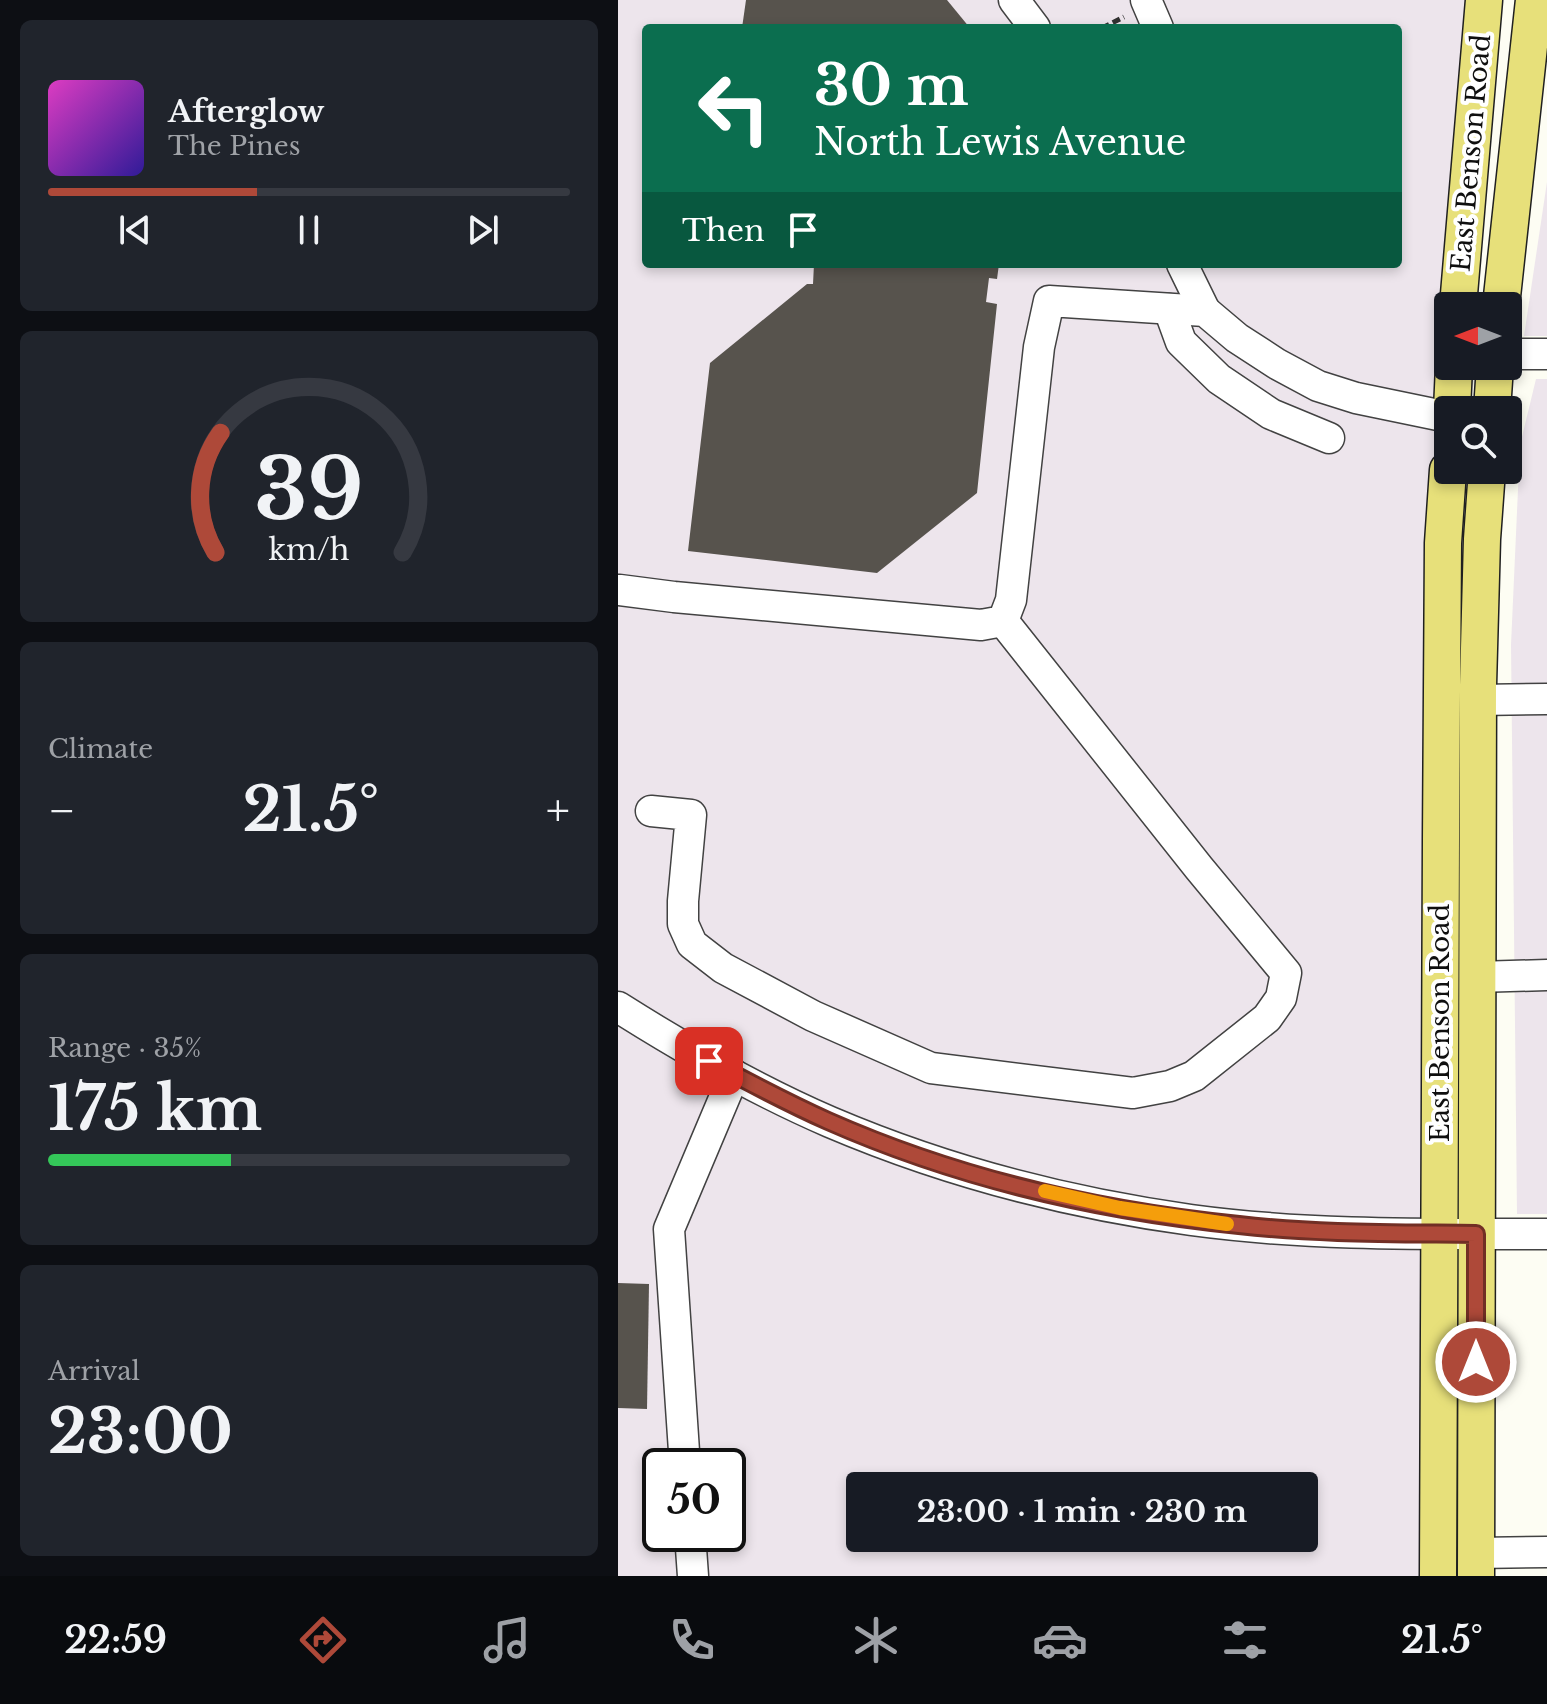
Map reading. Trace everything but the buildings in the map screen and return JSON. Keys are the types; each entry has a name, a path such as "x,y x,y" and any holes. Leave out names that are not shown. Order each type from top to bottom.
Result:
{"main road":[{"name":"East Benson Road","path":"1459,292 1484,0"},
{"name":"East Benson Road","path":"1503,292 1534,0"},
{"name":"East Benson Road","path":"1438,1576 1443,543 1447,484"},
{"name":"East Benson Road","path":"1476,1564 1478,700 1486,484"}],"street":[{"path":"1014,0 1032,24"},
{"path":"1135,9 1153,24"},
{"path":"1184,268 1205,311 1277,364 1318,386 1356,398 1434,414"},
{"path":"1003,621 1011,600 1039,347 1049,301 1205,311"},
{"path":"1169,309 1181,342 1219,379 1271,414 1329,438"},
{"path":"1522,354 1547,354"},
{"path":"620,590 981,625 1003,621"},
{"path":"651,811 691,815 683,924 692,944 723,968 813,1016 931,1068 1133,1093 1170,1086 1194,1076 1267,1018 1281,998 1286,973 1003,621"},
{"path":"1478,700 1547,699"},
{"path":"1477,977 1547,975"},
{"path":"618,1007 734,1075 830,1122 943,1165 1068,1197 1148,1213 1241,1226 1353,1233 1547,1234"},
{"path":"684,1448 669,1229 734,1075"},
{"path":"691,1552 693,1576"},
{"path":"1476,1564 1547,1552"}],"path":[{"path":"1109,24 1135,9"}],"shaded area":[{"path":"618,0 1499,0 1450,292 1434,292 1434,380 1448,380 1448,396 1434,396 1434,484 1465,484 1455,1343 1456,1576 618,1576"},
{"path":"1547,182 1547,336 1524,336"},
{"path":"1536,379 1547,379 1547,1214 1517,1214 1511,645 1518,484 1522,484 1522,437"}],"slow traffic":[{"path":"1045,1191 1120,1208 1227,1224"}],"route":[{"path":"709,1061 830,1122 886,1144 943,1165 1068,1197 1241,1226 1353,1233 1476,1234 1476,1362"}]}
